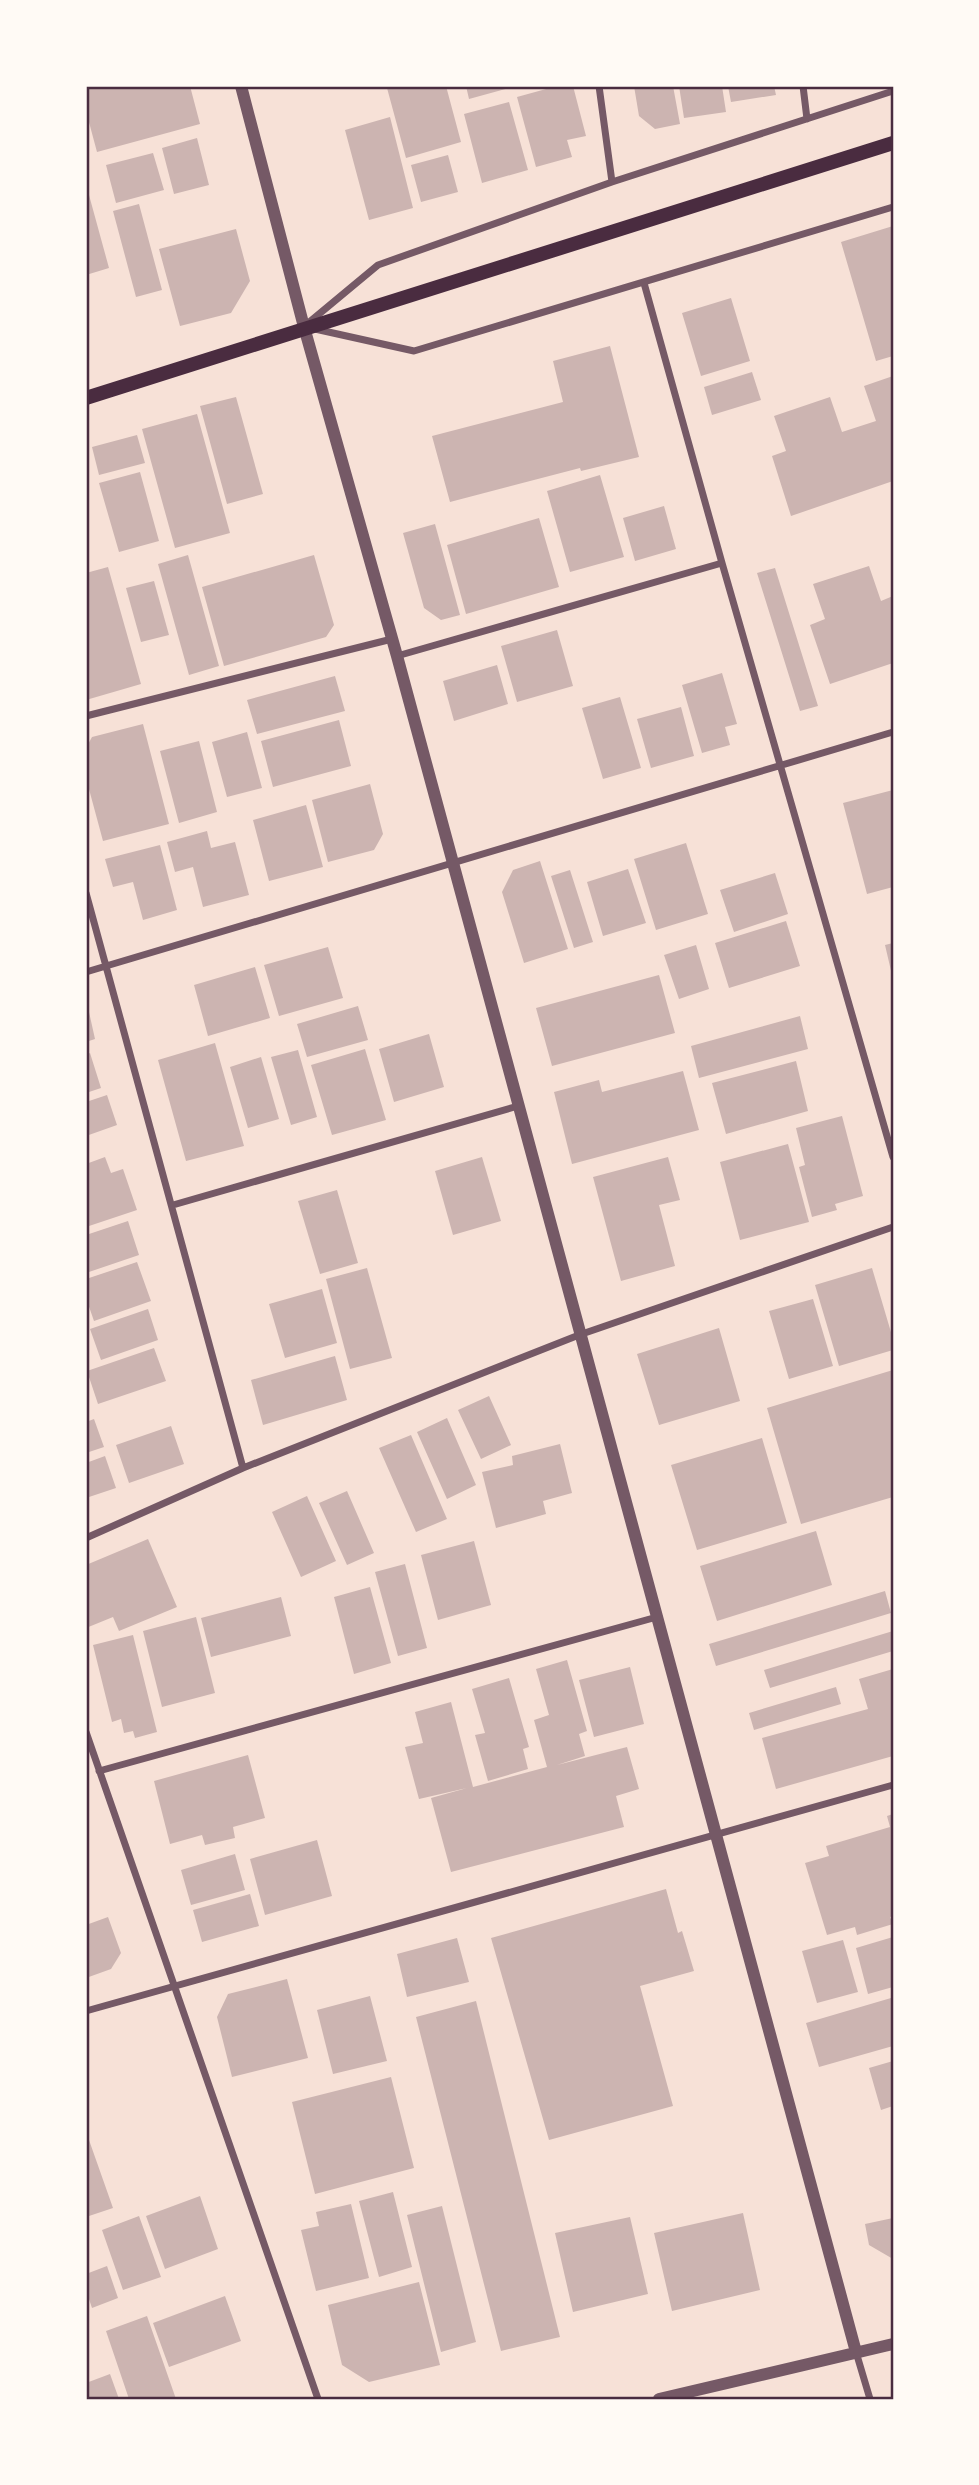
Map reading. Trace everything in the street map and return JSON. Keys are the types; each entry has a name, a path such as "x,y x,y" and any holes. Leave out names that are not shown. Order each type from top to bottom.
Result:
{"main road":[{"path":"86,398 893,143"}],"street":[{"path":"241,86 304,327 393,639 579,1335 870,2399"},
{"path":"599,86 612,182"},
{"path":"803,86 807,119"},
{"path":"304,327 378,265 612,182 893,91"},
{"path":"304,327 414,351 893,208"},
{"path":"644,284 893,1157"},
{"path":"397,656 722,563"},
{"path":"86,716 393,639"},
{"path":"86,972 893,732"},
{"path":"86,893 243,1468"},
{"path":"173,1205 518,1105"},
{"path":"86,1538 243,1468 579,1335 893,1227"},
{"path":"99,1771 657,1617"},
{"path":"86,1732 318,2399"},
{"path":"86,2011 893,1784"},
{"path":"659,2399 893,2344"}],"building":[{"path":"86,86 190,86 200,124 97,152 86,111"},
{"path":"446,86 461,142 406,158 387,88"},
{"path":"466,86 513,86 513,87 469,99"},
{"path":"557,86 573,86 586,136 567,140 572,157 536,167 517,97"},
{"path":"634,86 673,86 680,124 655,129 639,116"},
{"path":"679,86 722,86 726,112 684,118"},
{"path":"728,86 774,86 776,95 731,102"},
{"path":"509,102 528,170 482,183 464,114"},
{"path":"390,117 413,208 369,220 345,130"},
{"path":"197,138 209,185 174,194 162,148"},
{"path":"153,153 164,190 116,203 106,165"},
{"path":"448,155 458,192 421,202 411,165"},
{"path":"89,195 109,268 86,275 86,196"},
{"path":"139,204 162,290 136,297 113,211"},
{"path":"893,226 893,356 876,361 841,242"},
{"path":"236,229 250,281 231,313 180,326 159,249"},
{"path":"731,298 750,361 701,376 682,313"},
{"path":"610,346 639,457 581,471 580,468 450,502 432,436 563,402 553,361"},
{"path":"752,372 761,400 712,415 704,387"},
{"path":"893,376 893,481 791,516 772,456 786,451 774,416 830,397 842,432 876,421 864,386"},
{"path":"236,397 263,494 227,504 200,406"},
{"path":"197,414 230,533 175,548 142,429"},
{"path":"137,435 145,463 99,475 92,447"},
{"path":"140,472 159,541 119,552 99,483"},
{"path":"600,475 624,557 570,572 547,491"},
{"path":"664,506 676,549 635,561 623,518"},
{"path":"539,518 559,587 466,614 447,545"},
{"path":"435,524 460,615 441,620 424,608 403,533"},
{"path":"188,555 219,666 189,675 158,564"},
{"path":"314,555 334,625 326,637 224,666 202,587"},
{"path":"869,566 881,601 893,596 893,663 830,684 810,625 825,619 813,584"},
{"path":"108,567 141,684 86,700 86,573"},
{"path":"775,568 818,706 800,711 757,573"},
{"path":"154,581 169,635 141,642 126,588"},
{"path":"557,630 573,686 517,702 501,646"},
{"path":"497,665 508,704 454,721 443,681"},
{"path":"722,673 737,724 725,727 730,745 702,753 682,685"},
{"path":"335,676 345,711 257,734 247,700"},
{"path":"620,697 641,768 603,779 582,708"},
{"path":"681,707 694,756 651,768 637,719"},
{"path":"339,720 351,766 273,787 261,741"},
{"path":"143,724 169,824 103,841 86,778 86,748 92,737"},
{"path":"247,732 262,788 227,797 212,742"},
{"path":"199,741 217,812 179,823 160,751"},
{"path":"370,784 383,834 374,850 328,862 312,800"},
{"path":"893,790 893,887 867,894 843,803"},
{"path":"306,805 323,867 269,881 253,820"},
{"path":"207,831 211,848 235,842 249,895 203,907 193,867 175,872 167,842"},
{"path":"686,843 708,914 656,930 634,859"},
{"path":"160,845 177,910 143,920 133,882 113,887 105,859"},
{"path":"540,861 568,949 524,963 502,892 513,870"},
{"path":"628,869 646,923 603,936 587,882"},
{"path":"570,870 593,942 574,948 551,876"},
{"path":"775,873 788,914 734,932 720,890"},
{"path":"786,921 800,966 729,988 715,943"},
{"path":"893,943 893,974 892,975 885,945"},
{"path":"696,945 709,989 679,999 664,955"},
{"path":"328,947 343,998 279,1016 264,965"},
{"path":"255,967 270,1018 208,1036 194,985"},
{"path":"659,975 675,1033 552,1066 536,1008"},
{"path":"358,1006 368,1040 307,1057 297,1024"},
{"path":"89,1012 95,1039 86,1042 86,1013"},
{"path":"800,1016 808,1049 699,1078 691,1046"},
{"path":"429,1034 444,1087 394,1102 379,1049"},
{"path":"215,1043 244,1146 186,1161 158,1060"},
{"path":"365,1049 386,1120 332,1135 311,1065"},
{"path":"298,1050 317,1117 291,1125 271,1057"},
{"path":"90,1053 101,1088 86,1093 86,1055"},
{"path":"261,1057 279,1119 248,1128 230,1067"},
{"path":"796,1061 808,1111 726,1134 712,1083"},
{"path":"683,1071 699,1130 572,1164 554,1092 599,1080 602,1092"},
{"path":"107,1095 117,1125 86,1136 86,1102"},
{"path":"842,1116 863,1196 835,1204 837,1210 812,1217 799,1167 805,1165 796,1128"},
{"path":"788,1144 809,1222 740,1240 720,1162"},
{"path":"105,1157 111,1173 123,1169 137,1210 86,1227 86,1164"},
{"path":"482,1157 501,1221 453,1235 435,1171"},
{"path":"668,1157 680,1200 659,1205 675,1266 621,1281 593,1177"},
{"path":"337,1190 358,1263 320,1274 298,1201"},
{"path":"128,1221 139,1255 86,1273 86,1235"},
{"path":"137,1262 151,1301 94,1321 86,1298 86,1279"},
{"path":"367,1268 392,1358 350,1369 326,1279"},
{"path":"872,1268 893,1339 893,1350 839,1366 815,1285"},
{"path":"322,1289 337,1343 285,1358 269,1304"},
{"path":"813,1299 833,1366 789,1379 769,1311"},
{"path":"148,1309 158,1340 101,1360 90,1329"},
{"path":"719,1328 740,1401 659,1425 637,1354"},
{"path":"154,1348 166,1381 98,1404 87,1371"},
{"path":"335,1356 347,1400 263,1425 251,1380"},
{"path":"893,1370 893,1497 801,1524 767,1408"},
{"path":"489,1396 511,1445 481,1459 458,1410"},
{"path":"447,1418 476,1485 447,1499 417,1432"},
{"path":"94,1419 104,1447 86,1453 86,1422"},
{"path":"171,1426 184,1464 129,1483 116,1445"},
{"path":"411,1435 447,1519 416,1532 379,1448"},
{"path":"762,1438 787,1523 697,1550 671,1465"},
{"path":"560,1444 572,1493 543,1501 546,1514 496,1528 482,1472 513,1465 512,1456"},
{"path":"105,1456 116,1488 86,1498 86,1463"},
{"path":"347,1491 374,1553 347,1565 319,1503"},
{"path":"307,1496 336,1561 301,1577 272,1512"},
{"path":"816,1531 832,1585 717,1621 700,1566"},
{"path":"148,1539 177,1607 119,1631 113,1617 86,1628 86,1565"},
{"path":"474,1541 491,1605 438,1620 421,1555"},
{"path":"405,1564 427,1648 398,1656 375,1572"},
{"path":"370,1587 391,1663 354,1674 334,1597"},
{"path":"885,1591 891,1613 716,1666 709,1644"},
{"path":"281,1597 291,1636 211,1657 201,1618"},
{"path":"196,1617 215,1693 162,1707 143,1631"},
{"path":"893,1631 893,1651 770,1688 764,1670"},
{"path":"133,1635 157,1732 135,1738 133,1731 124,1733 121,1719 112,1722 93,1645"},
{"path":"567,1660 587,1731 579,1734 585,1756 557,1765 627,1747 639,1789 616,1796 624,1827 451,1872 431,1798 467,1788 419,1799 405,1747 423,1743 415,1712 451,1702 473,1787 547,1767 534,1720 549,1715 536,1669"},
{"path":"630,1667 644,1724 594,1737 579,1680"},
{"path":"893,1669 893,1756 776,1789 762,1738 868,1709 859,1679"},
{"path":"509,1678 529,1747 523,1749 528,1769 488,1781 475,1735 485,1733 472,1689"},
{"path":"836,1687 841,1704 754,1730 749,1713"},
{"path":"248,1755 265,1818 233,1827 235,1838 205,1845 202,1835 170,1844 154,1781"},
{"path":"893,1814 893,1916 890,1917 893,1924 857,1935 855,1927 827,1935 805,1863 829,1856 826,1846 890,1827 887,1816"},
{"path":"317,1840 332,1896 265,1915 250,1859"},
{"path":"235,1854 245,1890 191,1905 181,1870"},
{"path":"666,1889 678,1933 682,1931 694,1971 640,1986 673,2106 549,2140 491,1938"},
{"path":"250,1894 259,1926 202,1942 193,1910"},
{"path":"108,1917 121,1953 111,1969 86,1978 86,1925"},
{"path":"893,1937 893,1987 868,1994 856,1948"},
{"path":"457,1938 469,1982 407,1997 397,1954"},
{"path":"843,1940 858,1992 817,2003 802,1951"},
{"path":"287,1979 308,2058 232,2077 217,2017 228,1994"},
{"path":"370,1996 387,2061 333,2074 317,2010"},
{"path":"891,1998 893,2046 819,2067 806,2023"},
{"path":"476,2001 560,2337 501,2351 416,2017"},
{"path":"893,2061 893,2106 881,2110 869,2068"},
{"path":"391,2077 414,2168 315,2194 292,2102"},
{"path":"89,2140 113,2208 86,2217 86,2141"},
{"path":"393,2192 412,2267 379,2277 359,2201"},
{"path":"200,2196 218,2249 165,2269 146,2216"},
{"path":"351,2204 369,2278 316,2291 301,2230 319,2226 316,2212"},
{"path":"442,2206 476,2342 441,2352 407,2215"},
{"path":"743,2213 760,2290 672,2311 654,2233"},
{"path":"139,2216 161,2277 123,2290 102,2230"},
{"path":"630,2217 648,2294 573,2312 555,2233"},
{"path":"893,2218 893,2259 869,2245 865,2224"},
{"path":"107,2266 118,2298 92,2308 86,2290 86,2274"},
{"path":"419,2282 440,2365 369,2382 342,2365 328,2305"},
{"path":"225,2296 241,2341 169,2367 153,2323"},
{"path":"147,2316 176,2399 129,2399 106,2331"},
{"path":"110,2374 119,2399 86,2399 86,2383"}]}
